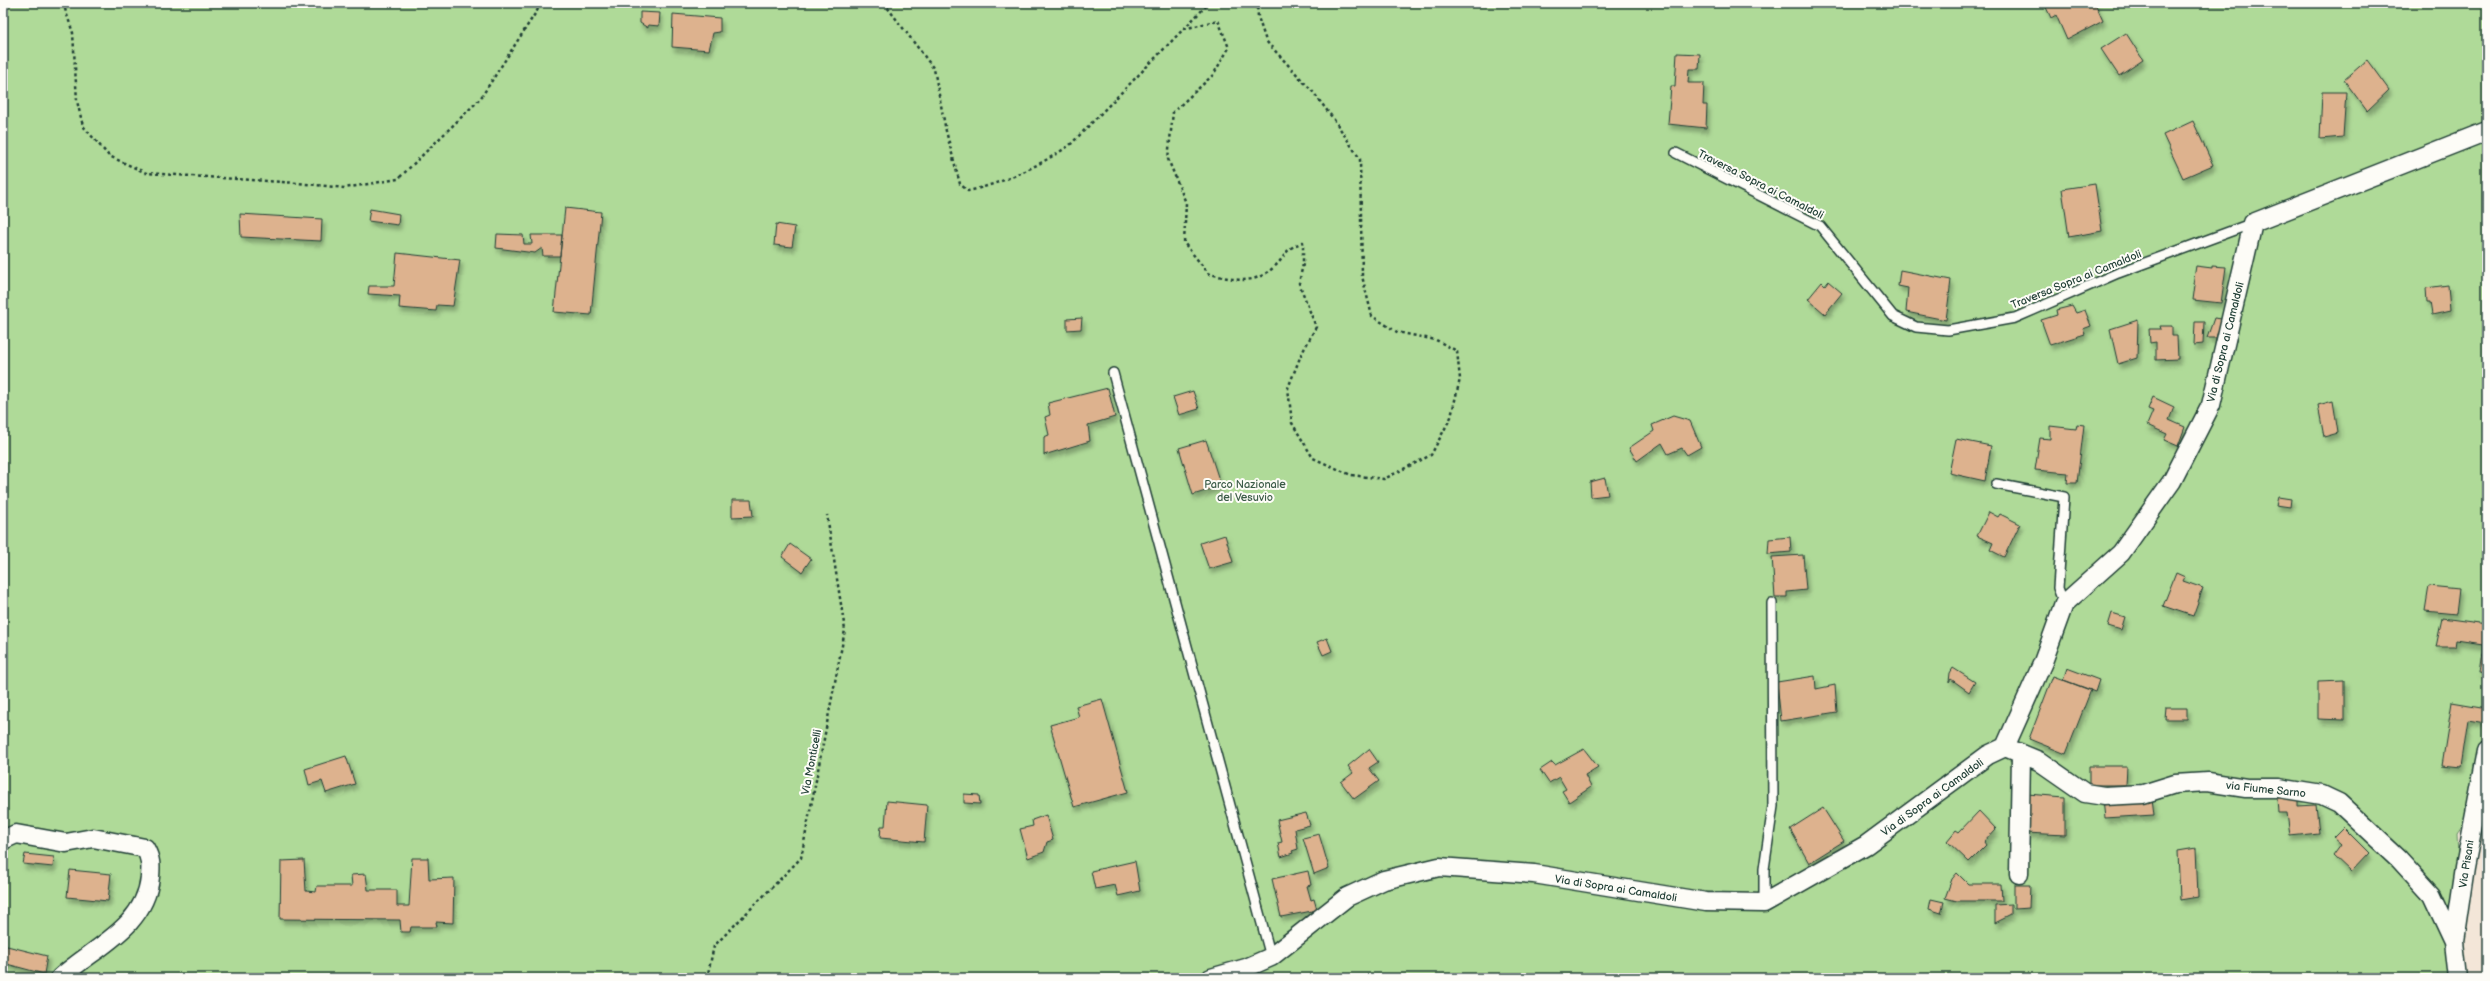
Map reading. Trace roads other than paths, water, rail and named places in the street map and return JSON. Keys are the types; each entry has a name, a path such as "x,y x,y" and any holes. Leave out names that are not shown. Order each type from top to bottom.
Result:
{"street":[{"path":"2253,223 2487,131"},
{"name":"Via di Sopra ai Camaldoli","path":"1211,978 1246,968 1271,956 1347,897 1384,880 1439,867 1534,874 1706,902 1764,903 1866,845 1988,755 2005,747 2043,662 2064,604 2121,553 2172,481 2211,405 2253,223"},
{"path":"2005,747 2021,755 2019,874"},
{"name":"Via Pisani","path":"2458,978 2454,942 2465,867 2487,751"},
{"name":"via Fiume Sarno","path":"2021,755 2039,761 2085,794 2104,796 2142,794 2175,784 2207,782 2246,788 2279,788 2322,795 2339,803 2399,859 2432,895 2454,942"},
{"path":"3,840 16,834 66,842 93,838 145,848 151,858 149,886 143,906 129,924 60,978"}],"lane":[{"name":"Traversa Sopra ai Camaldoli","path":"1676,153 1820,226 1893,316 1916,327 1948,330 2015,318 2118,273 2253,223"},
{"path":"1113,373 1271,956"},
{"path":"1996,484 2064,497 2058,588 2064,604"},
{"path":"1764,903 1764,869 1773,806 1772,603"}],"park label":[{"name":"Parco Nazionale del Vesuvio","path":"1245,490"}]}
